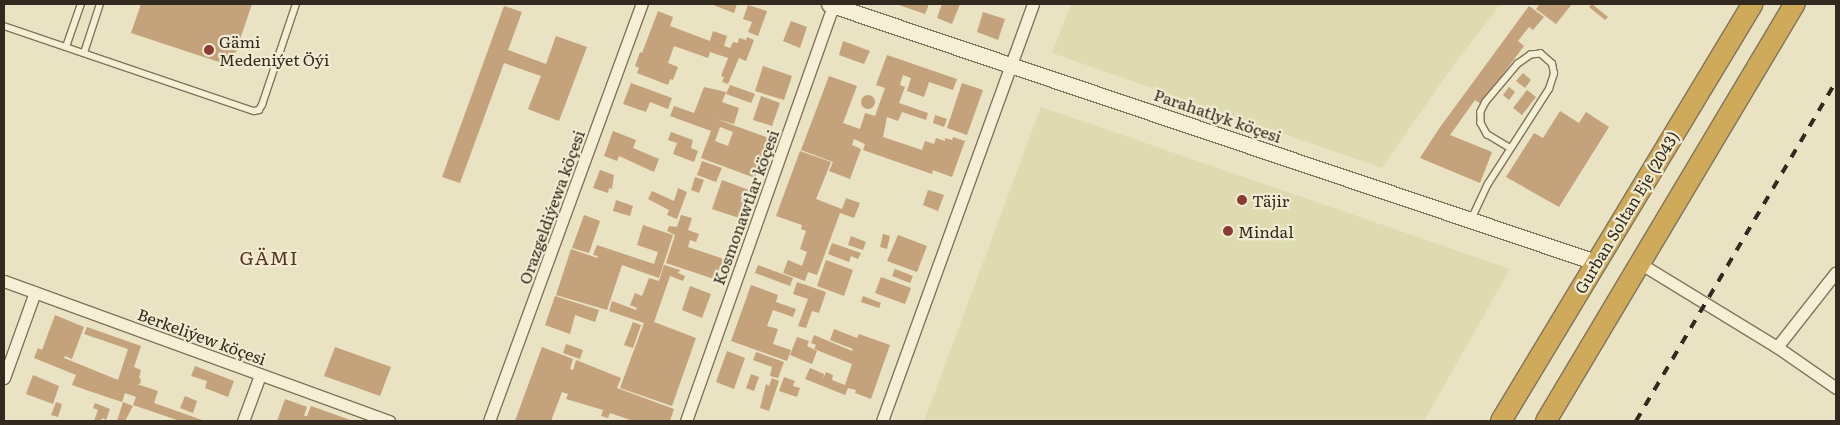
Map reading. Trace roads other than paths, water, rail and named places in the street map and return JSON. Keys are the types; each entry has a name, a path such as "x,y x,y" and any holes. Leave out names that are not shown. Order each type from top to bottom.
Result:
{"highway":[{"name":"Gurban Soltan Eje (2043)","path":"1501,421 1595,262 1753,4"},
{"path":"1546,421 1642,264 1795,4"}],"street":[{"name":"Orazgeldiýewa köçesi","path":"489,421 642,4"},
{"name":"Parahatlyk köçesi","path":"832,4 1595,262"},
{"name":"Kosmonawtlar köçesi","path":"686,421 832,4"},
{"path":"882,421 1033,4"},
{"path":"1642,264 1777,347 1836,388"},
{"path":"1777,347 1836,272"},
{"name":"Berkeliýew köçesi","path":"4,281 389,421"},
{"path":"4,378 35,292"},
{"path":"243,421 260,375"}],"lane":[{"path":"66,47 81,4"},
{"path":"84,53 100,4"},
{"path":"4,26 254,111 259,110 296,4"},
{"path":"1471,220 1488,184 1550,89 1554,74 1552,64 1541,54 1531,55 1518,64 1486,102 1481,112 1481,123 1487,134 1510,148"}],"railway":[{"path":"1636,421 1836,82"}],"place":[{"name":"Gämi Medeniýet Öýi","path":"209,50"},
{"name":"Täjir","path":"1242,200"},
{"name":"Mindal","path":"1228,231"}],"district":[{"name":"GÄMI","path":"269,258"}]}
